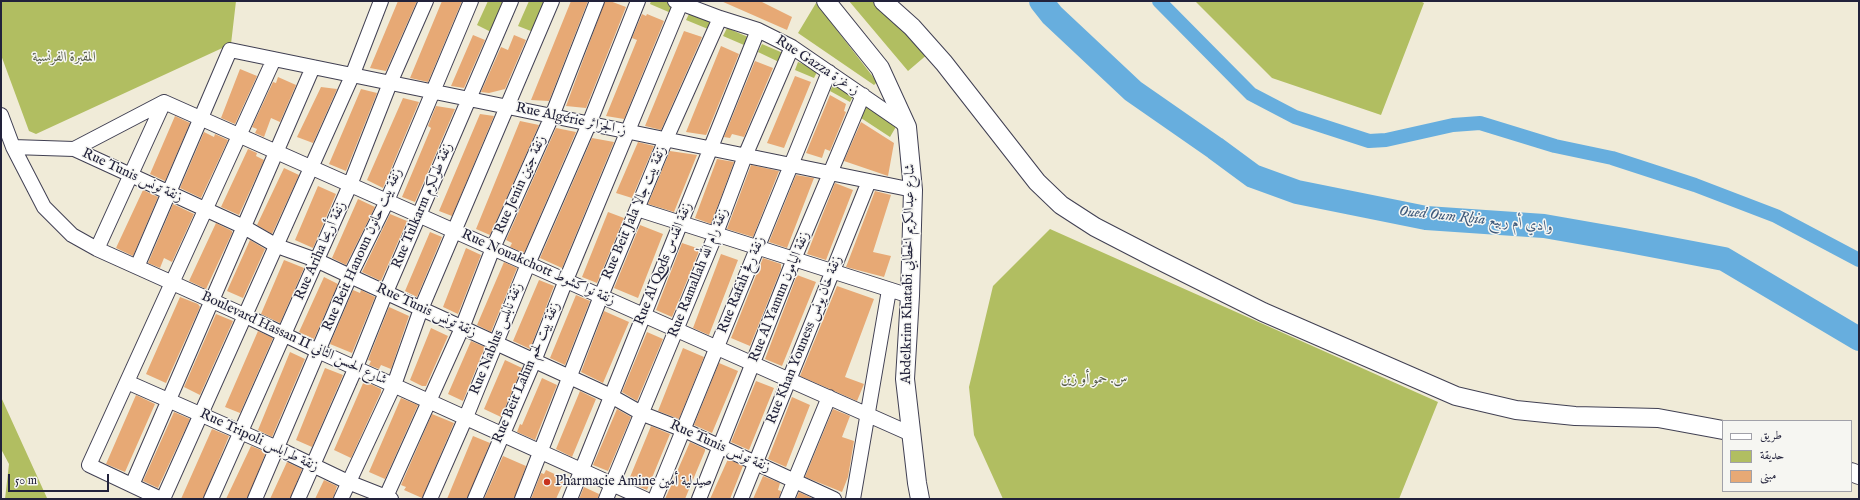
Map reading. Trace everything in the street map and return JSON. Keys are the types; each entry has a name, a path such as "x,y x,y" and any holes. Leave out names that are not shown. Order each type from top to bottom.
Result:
{"main road":[{"name":"Abdelkrim Khatabi شارع عبدالكريم الخطابي","path":"826,1 880,68 907,127 913,190 910,296 905,379 920,499"},
{"path":"883,1 912,27 939,58 1037,182 1061,205 1095,227 1155,258 1263,312 1456,396 1516,410 1575,416 1658,418 1722,430"}],"street":[{"path":"274,60 89,465 162,499 246,316 352,76 381,1"},
{"name":"Rue Ariha زنقة أريحا","path":"211,499 285,335 316,260 350,185 390,83 426,1"},
{"name":"Rue Beit Hanoun زنقة بيت حانون","path":"255,499 350,276 387,201 471,1"},
{"name":"Rue Tulkarm زنقة طولكرم","path":"298,499 356,367 386,292 511,1"},
{"path":"341,499 394,384 422,309 552,1"},
{"name":"Rue Jenin زنقة جنين","path":"387,498 462,328 493,248 552,116 597,1"},
{"name":"Rue Nablus زنقة نابلس","path":"430,499 466,417 528,264 589,124 638,1"},
{"name":"Rue Gazza ز. غزة","path":"678,2 720,18 758,30 792,46 907,127"},
{"name":"Rue Beit Lahm زنقة بيت لحم","path":"475,499 534,361 628,132 678,2"},
{"name":"Rue Beit Jala زنقة بيت جالا","path":"522,499 542,452 569,377 601,296 666,139 720,18"},
{"name":"Rue Al Qods زنقة القدس","path":"570,499 583,470 611,396 758,30"},
{"name":"Rue Ramallah زنقة رام الله","path":"606,499 643,414 675,329 716,236 745,156 792,46"},
{"name":"Rue Algérie ز. الجزائر","path":"201,118 230,50 913,190"},
{"path":"132,485 313,67"},
{"name":"Rue Rafah زنقة رفح","path":"655,499 829,72"},
{"name":"Rue Al Yamun زنقة اليامون","path":"699,499 794,259 863,95"},
{"path":"74,149 164,102"},
{"path":"97,249 164,102"},
{"name":"Rue Nouakchott زنقة نواكشوط","path":"164,102 911,434"},
{"name":"Boulevard Hassan II شارع الحسن الثاني","path":"1,115 13,147 44,207 72,235 97,249 246,316 318,351 613,483 645,499"},
{"path":"137,267 201,118"},
{"name":"Rue Tunis زنقة تونس","path":"13,147 74,149 244,227 277,246 316,260 611,396 643,414 684,430 832,498"},
{"name":"Rue Khan Youness زنقة خان يونس","path":"741,499 869,181"},
{"path":"637,209 716,236 757,247 910,296"},
{"path":"853,499 888,290"},
{"name":"Rue Tripoli زنقة طرابلس","path":"127,382 277,448 348,482 387,498"},
{"path":"787,499 828,397"}],"green space":[{"name":"المقبرة الفرنسية","path":"1,1 236,1 231,44 36,134 29,131 1,55"},
{"path":"488,1 510,1 495,34 477,25"},
{"path":"529,1 550,1 536,33 518,26"},
{"path":"651,1 664,1 675,5 671,13 650,4"},
{"path":"849,1 872,1 929,53 908,71"},
{"path":"1195,1 1420,1 1424,3 1381,115 1272,78"},
{"path":"816,3 877,82 874,85 798,33"},
{"path":"690,12 711,21 708,29 686,20"},
{"path":"727,28 748,37 744,45 723,36"},
{"path":"762,44 783,53 779,62 758,52"},
{"path":"798,62 818,70 814,78 795,70"},
{"path":"834,83 854,94 850,102 830,91"},
{"path":"867,106 897,125 890,137 861,118"},
{"name":"س. حمو أو زين","path":"1050,229 1438,402 1399,499 1003,499 974,435 969,387 993,286"},
{"path":"1,397 47,498 5,499 9,464 1,449"}],"building":[{"path":"398,1 417,1 386,71 370,68"},
{"path":"442,1 462,1 428,82 410,78"},
{"path":"571,1 588,1 549,101 531,100"},
{"path":"605,1 610,1 626,7 586,108 566,106"},
{"path":"721,1 760,1 792,17 787,30"},
{"path":"642,14 646,16 647,14 664,21 624,119 606,116 637,40 632,38"},
{"path":"684,31 702,37 661,130 645,126"},
{"path":"473,35 485,40 464,88 451,86"},
{"path":"514,35 526,40 505,89 489,93 481,92 501,47 508,50"},
{"path":"721,46 739,54 707,133 706,135 686,132"},
{"path":"755,61 773,68 744,137 732,134 730,138 724,137"},
{"path":"240,69 257,76 235,124 221,118"},
{"path":"795,76 811,82 784,148 767,143"},
{"path":"278,77 296,85 280,122 271,118 264,137 255,133 257,129 252,127 273,82 276,83"},
{"path":"321,87 337,89 313,143 297,137"},
{"path":"361,89 377,93 346,171 329,164"},
{"path":"830,95 846,104 844,111 846,112 830,151 825,149 822,158 806,153"},
{"path":"403,98 419,102 383,188 367,180"},
{"path":"436,106 455,109 415,202 402,197 431,128 428,126"},
{"path":"480,114 494,116 452,216 439,211"},
{"path":"175,116 190,123 165,181 150,174"},
{"path":"520,121 539,125 490,235 476,229"},
{"path":"861,122 894,143 888,176 844,161"},
{"path":"556,128 576,132 524,253 510,247 512,243 506,240"},
{"path":"204,132 214,137 215,134 228,140 201,198 180,188"},
{"path":"592,138 614,142 562,268 540,258"},
{"path":"638,142 654,146 632,198 616,193"},
{"path":"248,149 257,153 256,156 264,160 239,215 221,207"},
{"path":"670,151 697,155 674,212 648,204"},
{"path":"717,159 734,162 711,224 695,218"},
{"path":"751,165 779,171 753,237 727,229"},
{"path":"284,168 299,175 272,234 257,225"},
{"path":"796,175 814,178 787,248 769,242"},
{"path":"835,183 853,190 826,260 807,254"},
{"path":"318,186 336,194 313,248 295,240"},
{"path":"143,190 158,197 133,256 116,248"},
{"path":"875,191 891,195 873,252 891,256 884,277 846,267"},
{"path":"358,199 375,207 346,265 332,258"},
{"path":"173,204 194,214 172,262 164,258 160,268 148,263"},
{"path":"608,212 624,218 597,283 582,277"},
{"path":"390,214 407,221 381,281 362,272"},
{"path":"216,223 232,231 232,233 206,289 189,281"},
{"path":"640,225 663,234 638,298 614,288"},
{"path":"430,232 442,237 417,297 405,291"},
{"path":"250,240 265,249 243,298 227,291"},
{"path":"682,243 700,249 672,317 656,310"},
{"path":"466,248 481,255 458,314 443,307"},
{"path":"721,254 738,260 709,335 693,328"},
{"path":"763,258 781,264 781,269 750,346 731,338"},
{"path":"284,260 304,268 280,323 261,314"},
{"path":"504,262 517,268 491,332 477,325"},
{"path":"797,275 816,282 782,366 765,359"},
{"path":"324,277 338,284 314,339 299,332"},
{"path":"539,280 554,286 530,349 513,341"},
{"path":"837,286 874,299 845,377 864,384 857,401 800,376"},
{"path":"353,290 360,293 361,290 375,297 352,353 330,344"},
{"path":"576,295 590,301 565,365 550,358"},
{"path":"180,297 198,304 200,307 166,383 146,374"},
{"path":"389,307 409,316 391,369 381,365 379,369 369,365 371,361 368,360"},
{"path":"604,311 629,322 603,383 581,372"},
{"path":"216,314 233,321 200,395 184,387"},
{"path":"431,328 448,336 426,386 422,386 410,380"},
{"path":"258,331 273,338 240,413 225,407"},
{"path":"647,332 663,339 637,401 622,392"},
{"path":"471,341 485,347 463,401 448,394"},
{"path":"683,348 704,357 679,419 658,411"},
{"path":"290,352 305,359 272,437 258,430"},
{"path":"505,360 522,368 501,417 484,409"},
{"path":"719,363 738,371 712,433 694,425"},
{"path":"325,368 343,375 312,447 296,440"},
{"path":"542,378 557,385 535,440 517,432 520,424 522,425"},
{"path":"364,381 381,389 381,392 351,458 334,450"},
{"path":"756,381 774,388 749,450 731,442"},
{"path":"580,391 596,399 572,457 556,449"},
{"path":"136,395 155,404 125,472 106,464"},
{"path":"792,397 810,405 786,467 768,459"},
{"path":"401,398 418,405 385,479 369,472"},
{"path":"617,409 631,417 608,471 593,465"},
{"path":"833,409 850,416 842,437 854,441 848,477 842,492 805,477"},
{"path":"174,412 190,419 158,488 143,481"},
{"path":"432,414 454,423 422,498 404,490 406,487 401,485"},
{"path":"651,426 670,434 647,490 628,482"},
{"path":"212,429 229,436 203,499 181,499"},
{"path":"473,436 490,443 467,499 447,499"},
{"path":"690,442 705,449 705,451 685,499 665,499"},
{"path":"251,446 266,452 247,499 226,499"},
{"path":"503,456 526,466 514,499 484,499"},
{"path":"728,459 743,466 730,499 710,499"},
{"path":"287,462 302,469 290,499 270,499"},
{"path":"546,470 565,479 556,499 531,499 541,473 544,474"},
{"path":"763,476 780,483 778,490 781,491 779,499 753,499"},
{"path":"324,480 337,486 333,499 315,499"},
{"path":"584,487 599,494 598,499 579,499"},
{"path":"799,492 814,499 796,499"}],"waterway":[{"name":"Oued Oum Rbia وادي أم ربيع","path":"1041,1 1052,15 1133,91 1253,176 1297,192 1426,218 1544,226 1724,259 1859,339"},
{"path":"1159,1 1251,94 1295,117 1369,141 1386,140 1453,125 1480,123 1555,146 1612,158 1695,185 1776,216 1859,260"}],"place":[{"name":"Pharmacie Amine صيدلية أمين","path":"547,482"}]}
